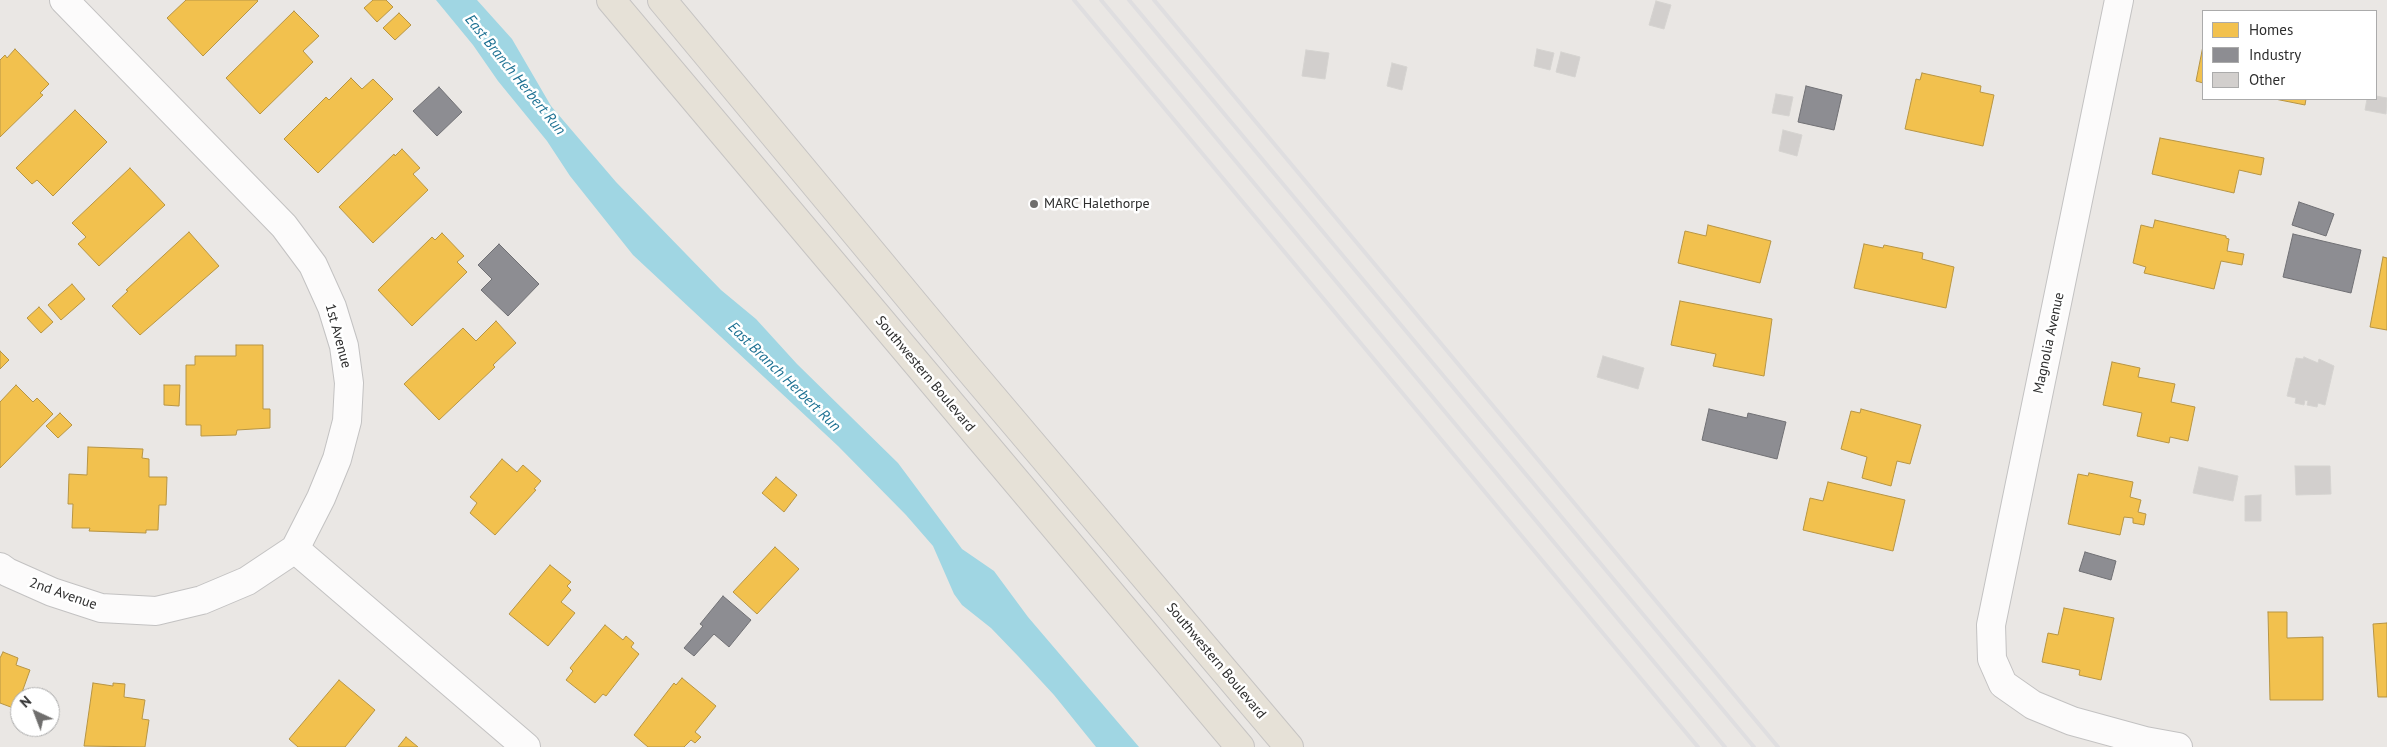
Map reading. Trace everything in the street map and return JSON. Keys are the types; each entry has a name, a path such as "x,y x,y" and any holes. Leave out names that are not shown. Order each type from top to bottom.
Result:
{"main road":[{"name":"Southwestern Boulevard","path":"611,0 1240,747"},
{"name":"Southwestern Boulevard","path":"662,0 962,361 1289,747"}],"street":[{"name":"1st Avenue","path":"64,0 284,226 313,265 332,307 344,346 350,383 347,421 337,459 321,498 295,549"},
{"name":"Magnolia Avenue","path":"2119,0 1991,625 1992,659 2003,684 2034,706 2072,721 2145,741 2178,747"},
{"name":"2nd Avenue","path":"0,567 6,572 52,592 101,608 156,611 202,600 247,581 295,549"},
{"path":"295,549 526,747"}],"water":[{"name":"East Branch Herbert Run","path":"436,0 477,0 512,39 551,106 616,182 721,290 756,319 797,364 898,463 962,549 994,571 1028,617 1139,747 1096,747 1054,695 1018,656 991,628 962,605 954,594 933,546 906,515 838,446 633,255 570,176 547,141 498,81 473,45"}],"building: Homes":[{"path":"186,0 258,1 203,56 167,18"},
{"path":"373,0 386,0 393,7 377,22 364,8"},
{"path":"294,11 319,36 303,51 313,62 260,114 226,78"},
{"path":"399,13 411,25 395,40 383,28"},
{"path":"15,49 49,84 40,93 43,95 0,137 0,60 5,55 7,58"},
{"path":"2202,51 2202,83 2196,81"},
{"path":"1922,73 1981,86 1980,92 1994,95 1983,146 1905,129 1916,79 1920,80"},
{"path":"351,78 362,89 373,79 393,99 318,173 284,139 326,97 329,100"},
{"path":"2280,100 2306,100 2305,105"},
{"path":"75,110 107,142 53,196 37,180 32,184 16,168"},
{"path":"2160,138 2264,158 2261,175 2239,170 2234,193 2152,174"},
{"path":"402,149 420,168 413,174 428,190 373,243 339,207 394,154 395,156"},
{"path":"130,168 165,205 99,266 78,244 86,237 72,223"},
{"path":"2155,220 2226,236 2229,239 2227,251 2244,254 2242,265 2221,261 2214,289 2144,273 2146,267 2133,263 2141,225 2153,228"},
{"path":"1708,225 1771,241 1760,283 1678,263 1685,231 1706,236"},
{"path":"189,232 219,266 140,335 112,306 128,291 126,290"},
{"path":"442,233 464,256 457,262 467,272 412,326 378,290 432,237 435,240"},
{"path":"1864,244 1883,248 1884,245 1923,253 1922,259 1954,267 1946,308 1854,288"},
{"path":"2383,257 2387,258 2387,330 2370,327"},
{"path":"72,284 85,299 61,320 48,305"},
{"path":"1680,301 1772,319 1764,376 1713,366 1716,354 1671,345"},
{"path":"39,307 53,322 41,333 27,318"},
{"path":"496,321 516,343 493,365 495,367 439,420 404,384 463,328 476,341"},
{"path":"236,345 263,345 263,409 270,409 270,428 237,430 236,435 201,436 201,425 186,425 186,365 195,365 195,356 236,356"},
{"path":"0,351 9,360 0,369"},
{"path":"2112,362 2140,368 2138,377 2175,384 2171,402 2195,407 2188,441 2170,437 2169,443 2137,436 2142,413 2103,405"},
{"path":"16,385 33,402 37,398 53,414 0,468 0,402"},
{"path":"164,385 180,385 179,406 164,405"},
{"path":"1861,409 1921,425 1910,464 1897,461 1891,486 1862,478 1867,457 1841,449 1851,411 1860,413"},
{"path":"60,413 72,425 58,438 46,426"},
{"path":"88,447 143,449 142,458 149,459 149,477 167,477 166,505 159,505 158,530 146,530 146,533 89,531 90,528 72,528 73,504 68,504 69,474 87,475"},
{"path":"502,459 517,472 523,465 541,481 534,489 536,490 495,535 470,513 477,503 470,497"},
{"path":"2089,473 2133,482 2130,497 2141,500 2138,512 2146,514 2144,525 2133,523 2133,518 2124,517 2120,535 2068,524 2078,474 2088,476"},
{"path":"776,477 797,495 784,512 762,493"},
{"path":"1828,482 1905,500 1893,551 1803,530 1810,498 1823,501"},
{"path":"775,547 799,569 757,614 733,592"},
{"path":"550,565 571,582 567,586 571,590 561,602 575,613 548,646 509,614"},
{"path":"2064,608 2114,618 2101,680 2079,675 2080,670 2042,662 2048,633 2058,635"},
{"path":"2268,612 2287,612 2287,638 2323,637 2323,700 2270,700"},
{"path":"2387,623 2387,697 2378,697 2373,624"},
{"path":"605,625 623,640 626,636 634,643 631,647 639,654 606,696 603,694 595,703 566,680 573,671 570,668"},
{"path":"3,652 18,658 16,665 30,670 24,687 10,687 10,707 0,703 0,658"},
{"path":"682,678 716,706 695,732 701,737 695,743 691,740 684,747 648,747 634,735 674,683 676,685"},
{"path":"339,680 375,710 345,747 298,747 289,739"},
{"path":"93,683 113,686 113,683 125,684 124,697 145,700 142,719 149,720 145,747 84,746"},
{"path":"406,737 418,747 398,747"}],"building: Industry":[{"path":"1806,86 1842,95 1834,130 1798,122"},
{"path":"439,87 462,112 437,136 413,111"},
{"path":"2299,202 2334,214 2326,236 2292,225"},
{"path":"2293,234 2361,250 2351,293 2283,277"},
{"path":"499,244 539,284 508,316 481,290 492,279 478,265"},
{"path":"1709,409 1747,418 1748,413 1786,422 1777,459 1702,440"},
{"path":"2085,552 2116,561 2111,580 2079,571"},
{"path":"723,596 751,620 729,647 714,634 694,656 684,648 703,626 700,624"}],"building: Other":[{"path":"1656,1 1671,5 1664,29 1649,25"},
{"path":"1537,49 1554,53 1550,70 1534,66"},
{"path":"1306,50 1329,53 1325,79 1302,76"},
{"path":"1561,52 1580,57 1575,77 1556,72"},
{"path":"1392,63 1407,67 1402,90 1387,86"},
{"path":"1776,94 1793,97 1789,116 1772,113"},
{"path":"2377,96 2387,98 2386,114 2365,110 2367,100 2377,100"},
{"path":"1783,130 1802,135 1797,156 1779,151"},
{"path":"1603,356 1644,368 1638,389 1597,377"},
{"path":"2304,357 2318,363 2319,359 2334,366 2325,405 2318,403 2317,407 2307,405 2308,401 2305,400 2304,405 2295,403 2296,398 2287,396 2296,358 2303,359"},
{"path":"2295,466 2330,466 2331,494 2296,495"},
{"path":"2199,467 2238,476 2233,501 2193,493"},
{"path":"2261,495 2261,521 2245,521 2245,496"}],"railway":[{"path":"1074,0 1698,747"},
{"path":"1101,0 1725,747"},
{"path":"1129,0 1754,747"},
{"path":"1154,0 1778,747"}],"place":[{"name":"MARC Halethorpe","path":"1034,204"}]}
